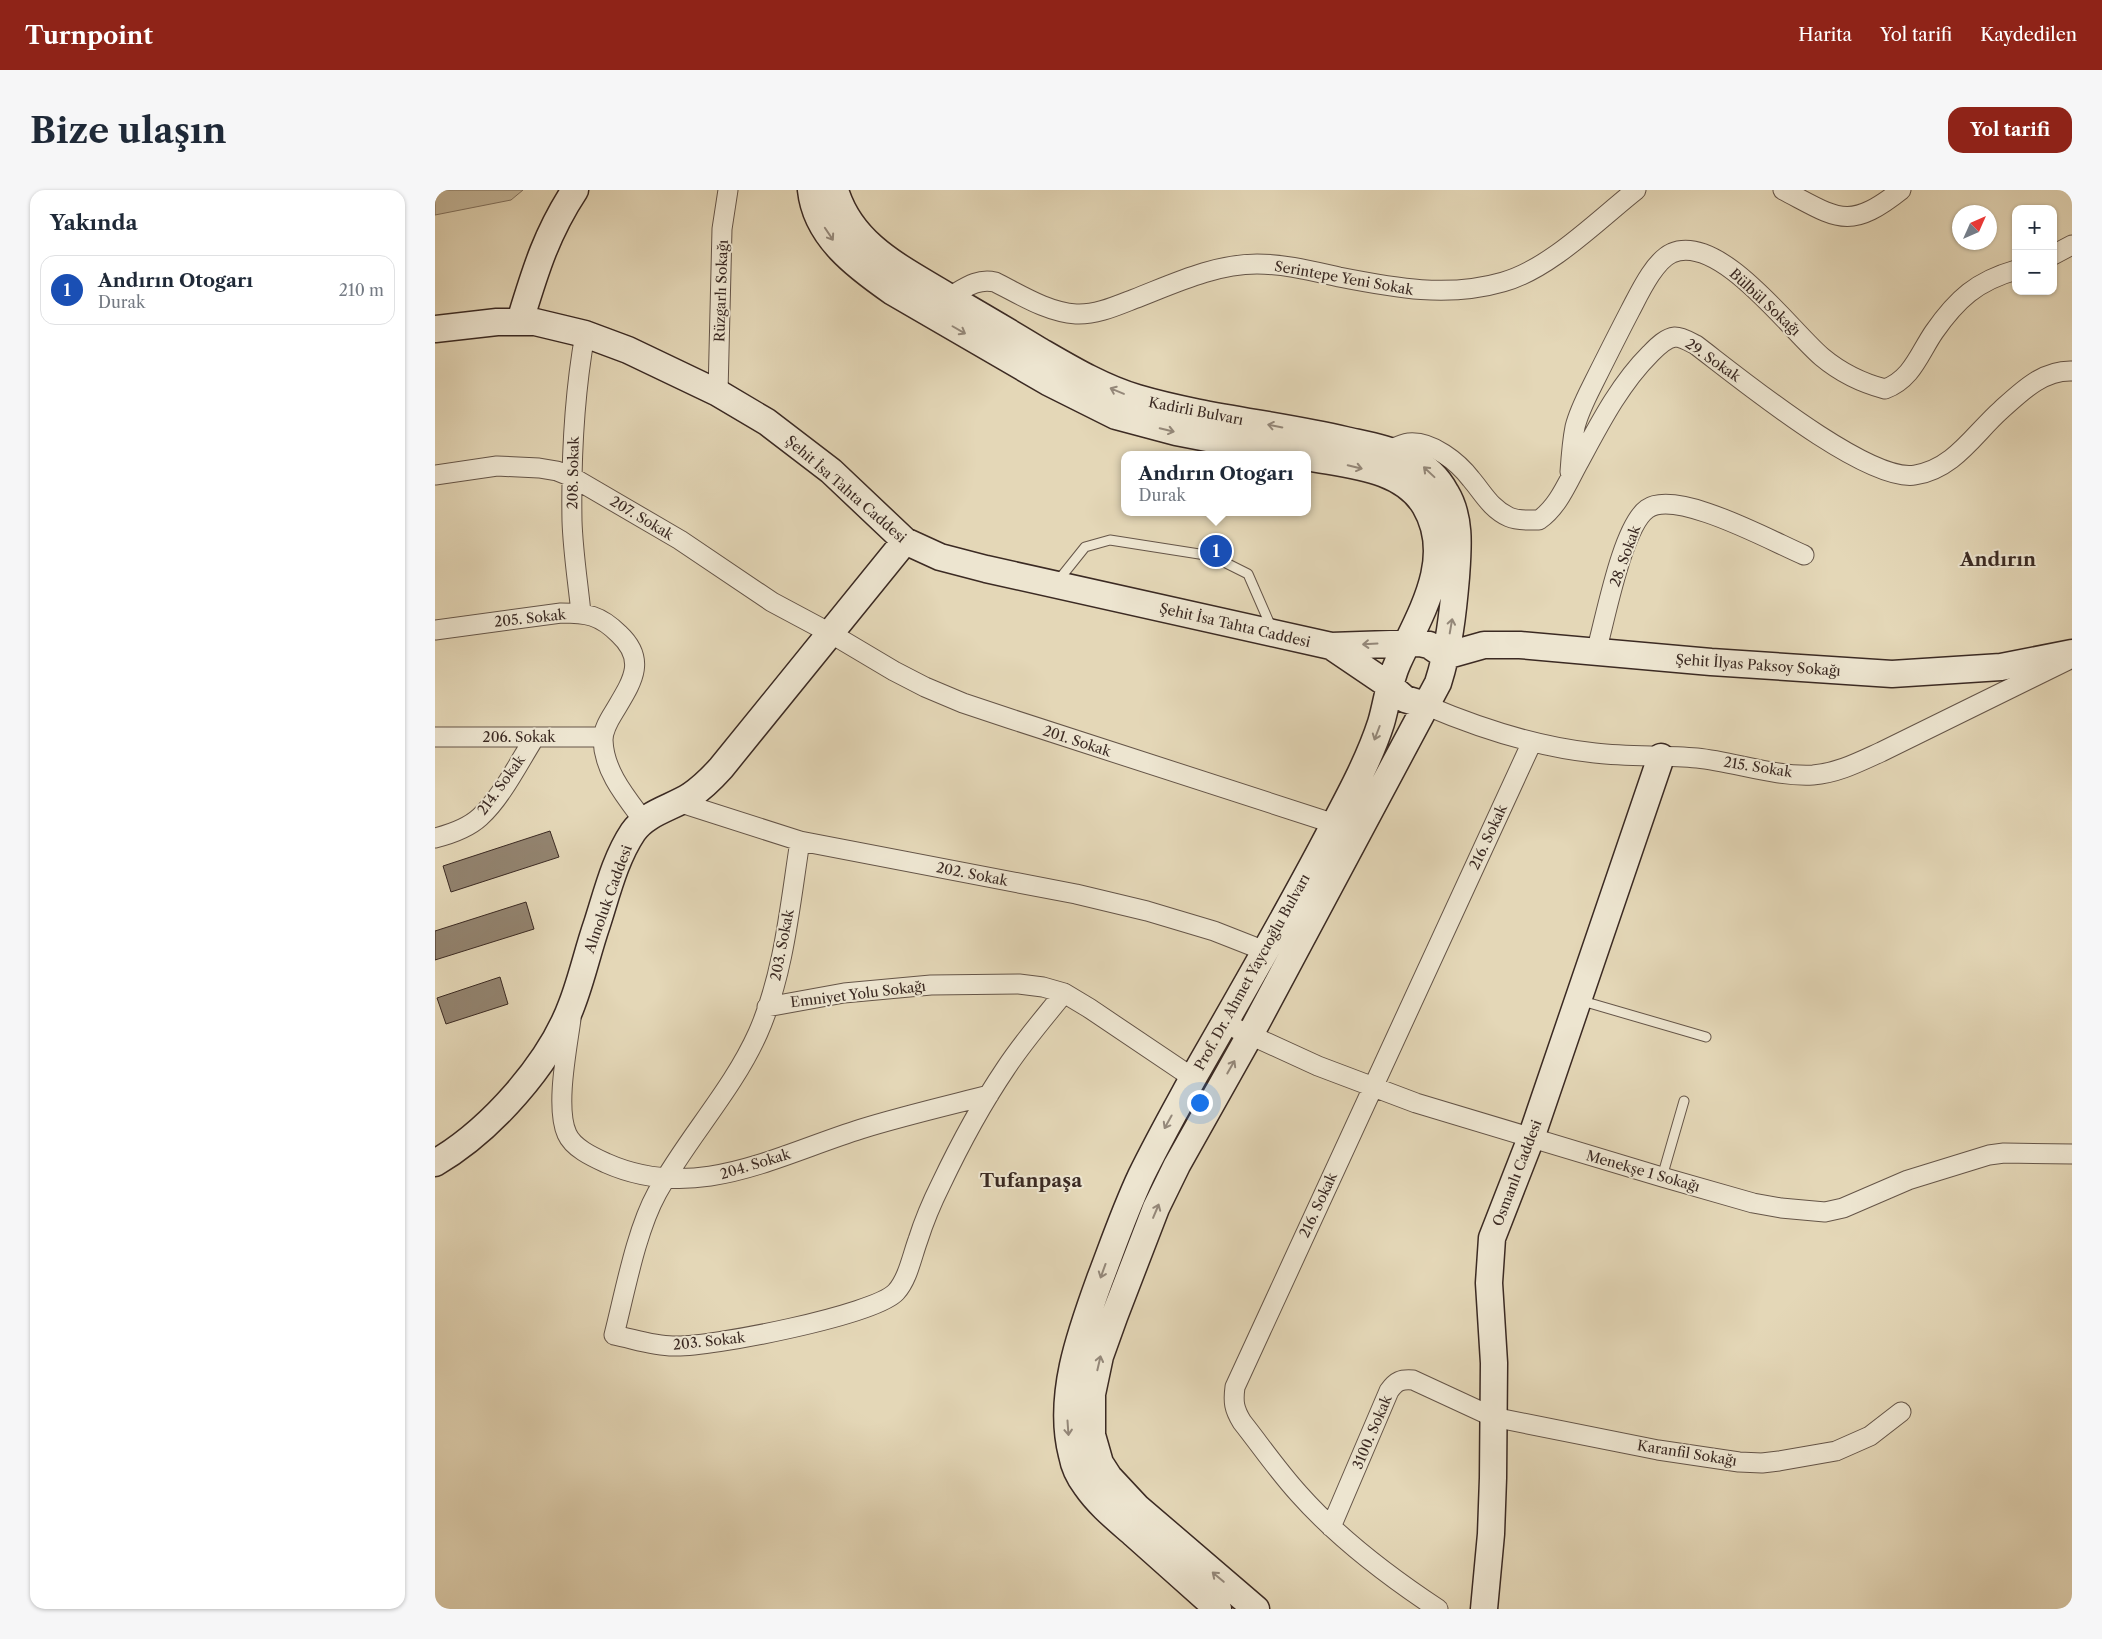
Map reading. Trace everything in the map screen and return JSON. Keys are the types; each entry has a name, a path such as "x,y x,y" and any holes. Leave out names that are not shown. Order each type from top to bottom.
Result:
{"main road":[{"path":"520,321 544,246 555,222 575,190"},
{"name":"Kadirli Bulvarı","path":"811,190 813,203 828,234 853,262 870,276 893,292 1048,382 1129,421 1274,451"},
{"name":"Kadirli Bulvarı","path":"835,190 843,214 855,230 883,256 1067,366 1119,392 1153,402 1328,436 1412,459 1425,468 1446,493 1453,509 1457,531 1455,601 1445,656 1438,683 1425,705"},
{"name":"Şehit İsa Tahta Caddesi","path":"435,329 520,321 553,325 585,334 628,350 718,393 767,422 800,446 838,478 905,541 940,557 986,570 1331,646 1409,642"},
{"path":"1311,458 1384,474 1409,487 1425,506 1436,533 1437,562 1428,598 1409,642 1397,664 1390,686 1405,699 1425,705"},
{"name":"Alınoluk Caddesi","path":"435,1162 469,1139 510,1100 532,1073 549,1047 572,1005 617,866 625,846 634,831 643,820 692,795 721,768 905,541"},
{"path":"1409,642 1429,645 1445,656"},
{"name":"Şehit İlyas Paksoy Sokağı","path":"1445,656 1484,645 1502,644 1819,670 1892,674 2001,667 2072,653"},
{"name":"Şehit İsa Tahta Caddesi","path":"1331,646 1390,686"},
{"name":"Prof. Dr. Ahmet Yaycıoğlu Bulvarı","path":"1215,1608 1117,1519 1083,1483 1071,1453 1067,1416 1069,1389 1083,1328 1139,1178 1335,824 1371,749 1380,726 1390,686"},
{"name":"Prof. Dr. Ahmet Yaycıoğlu Bulvarı","path":"1255,1609 1137,1507 1109,1477 1100,1463 1095,1450 1091,1411 1092,1394 1102,1350 1156,1208 1187,1146 1250,1035 1425,705"},
{"name":"Osmanlı Caddesi","path":"1484,1609 1491,1534 1494,1363 1489,1298 1492,1238 1531,1138 1661,756"}],"street":[{"name":"Rüzgarlı Sokağı","path":"718,393 722,229 728,190"},
{"name":"Serintepe Yeni Sokak","path":"949,297 972,284 987,280 995,282 1045,307 1076,314 1092,313 1195,276 1235,266 1256,264 1307,270 1393,288 1445,292 1466,290 1506,281 1549,259 1636,190"},
{"path":"1783,190 1827,212 1842,217 1856,217 1870,211 1901,190"},
{"path":"2057,253 2072,245"},
{"name":"Bülbül Sokağı","path":"1569,479 1575,425 1588,394 1643,287 1657,267 1672,254 1684,250 1697,252 1731,269 1773,306 1822,357 1853,377 1885,389 1897,385 1908,374 1934,332 1972,289 1997,275 2012,271"},
{"name":"208. Sokak","path":"581,613 573,523 572,477 575,405 585,334"},
{"name":"29. Sokak","path":"1387,451 1409,443 1422,444 1436,450 1459,466 1470,477 1488,503 1510,518 1539,520 1555,505 1599,426 1630,377 1654,350 1666,340 1674,337 1682,338 1696,346 1781,410 1857,457 1881,469 1914,475 1944,464 1993,417 2036,381 2050,373 2072,371"},
{"name":"207. Sokak","path":"435,475 497,466 557,471 572,477 680,540 772,602 830,633"},
{"name":"28. Sokak","path":"1596,652 1625,548 1640,516 1647,509 1655,505 1667,503 1696,509 1804,555"},
{"name":"205. Sokak","path":"435,630 561,612 597,616 628,642 635,656 635,671 607,722 603,737"},
{"name":"201. Sokak","path":"830,633 894,671 963,703 1335,824"},
{"name":"215. Sokak","path":"1425,705 1484,728 1532,742 1596,754 1661,756 1718,761 1795,774 1813,775 1852,766 2072,658"},
{"name":"206. Sokak","path":"435,737 603,737"},
{"name":"214. Sokak","path":"435,838 469,825 480,817 495,799 535,737"},
{"path":"603,737 604,753 617,786 643,820"},
{"name":"216. Sokak","path":"1438,1609 1369,1559 1331,1527 1271,1461 1234,1409 1233,1398 1235,1387 1246,1362 1532,742"},
{"name":"202. Sokak","path":"678,802 800,841 1119,904 1172,918 1265,951"},
{"name":"203. Sokak","path":"800,841 777,972 767,1007 746,1058 656,1194 638,1242 614,1335 658,1345 675,1346 747,1338 800,1326 873,1305 889,1298 903,1282 927,1213 974,1118 1006,1067 1063,993"},
{"name":"Emniyet Yolu Sokağı","path":"767,1007 844,994 931,984 1019,984 1043,987 1063,993 1114,1024 1193,1078"},
{"name":"204. Sokak","path":"572,1005 561,1107 562,1122 568,1137 593,1157 618,1168 666,1179 687,1180 727,1174 861,1129 989,1095"},
{"name":"Menekşe 1 Sokağı","path":"1224,1023 1373,1087 1416,1103 1662,1178 1762,1204 1803,1211 1825,1212 1843,1208 1916,1177 1989,1155 2072,1154"},
{"name":"3100. Sokak","path":"1331,1527 1394,1383 1403,1379 1413,1380 1493,1417"},
{"name":"Karanfil Sokağı","path":"1493,1417 1702,1457 1762,1463 1836,1451 1870,1436 1901,1412"}],"lane":[{"path":"1055,585 1085,547 1110,540 1212,556 1248,574 1274,634"},
{"path":"1579,1000 1707,1037"},
{"path":"1662,1178 1684,1101"}],"shaded area":[{"path":"435,190 523,190 511,200 435,215"}],"building":[{"path":"550,831 559,857 451,892 443,866"},
{"path":"526,902 534,929 435,960 435,931"},
{"path":"500,977 508,1004 446,1024 437,998"}],"place":[{"name":"Andırın Otogarı","path":"1216,551"}],"district":[{"name":"Andırın","path":"1998,559"},
{"name":"Tufanpaşa","path":"1031,1180"}]}
